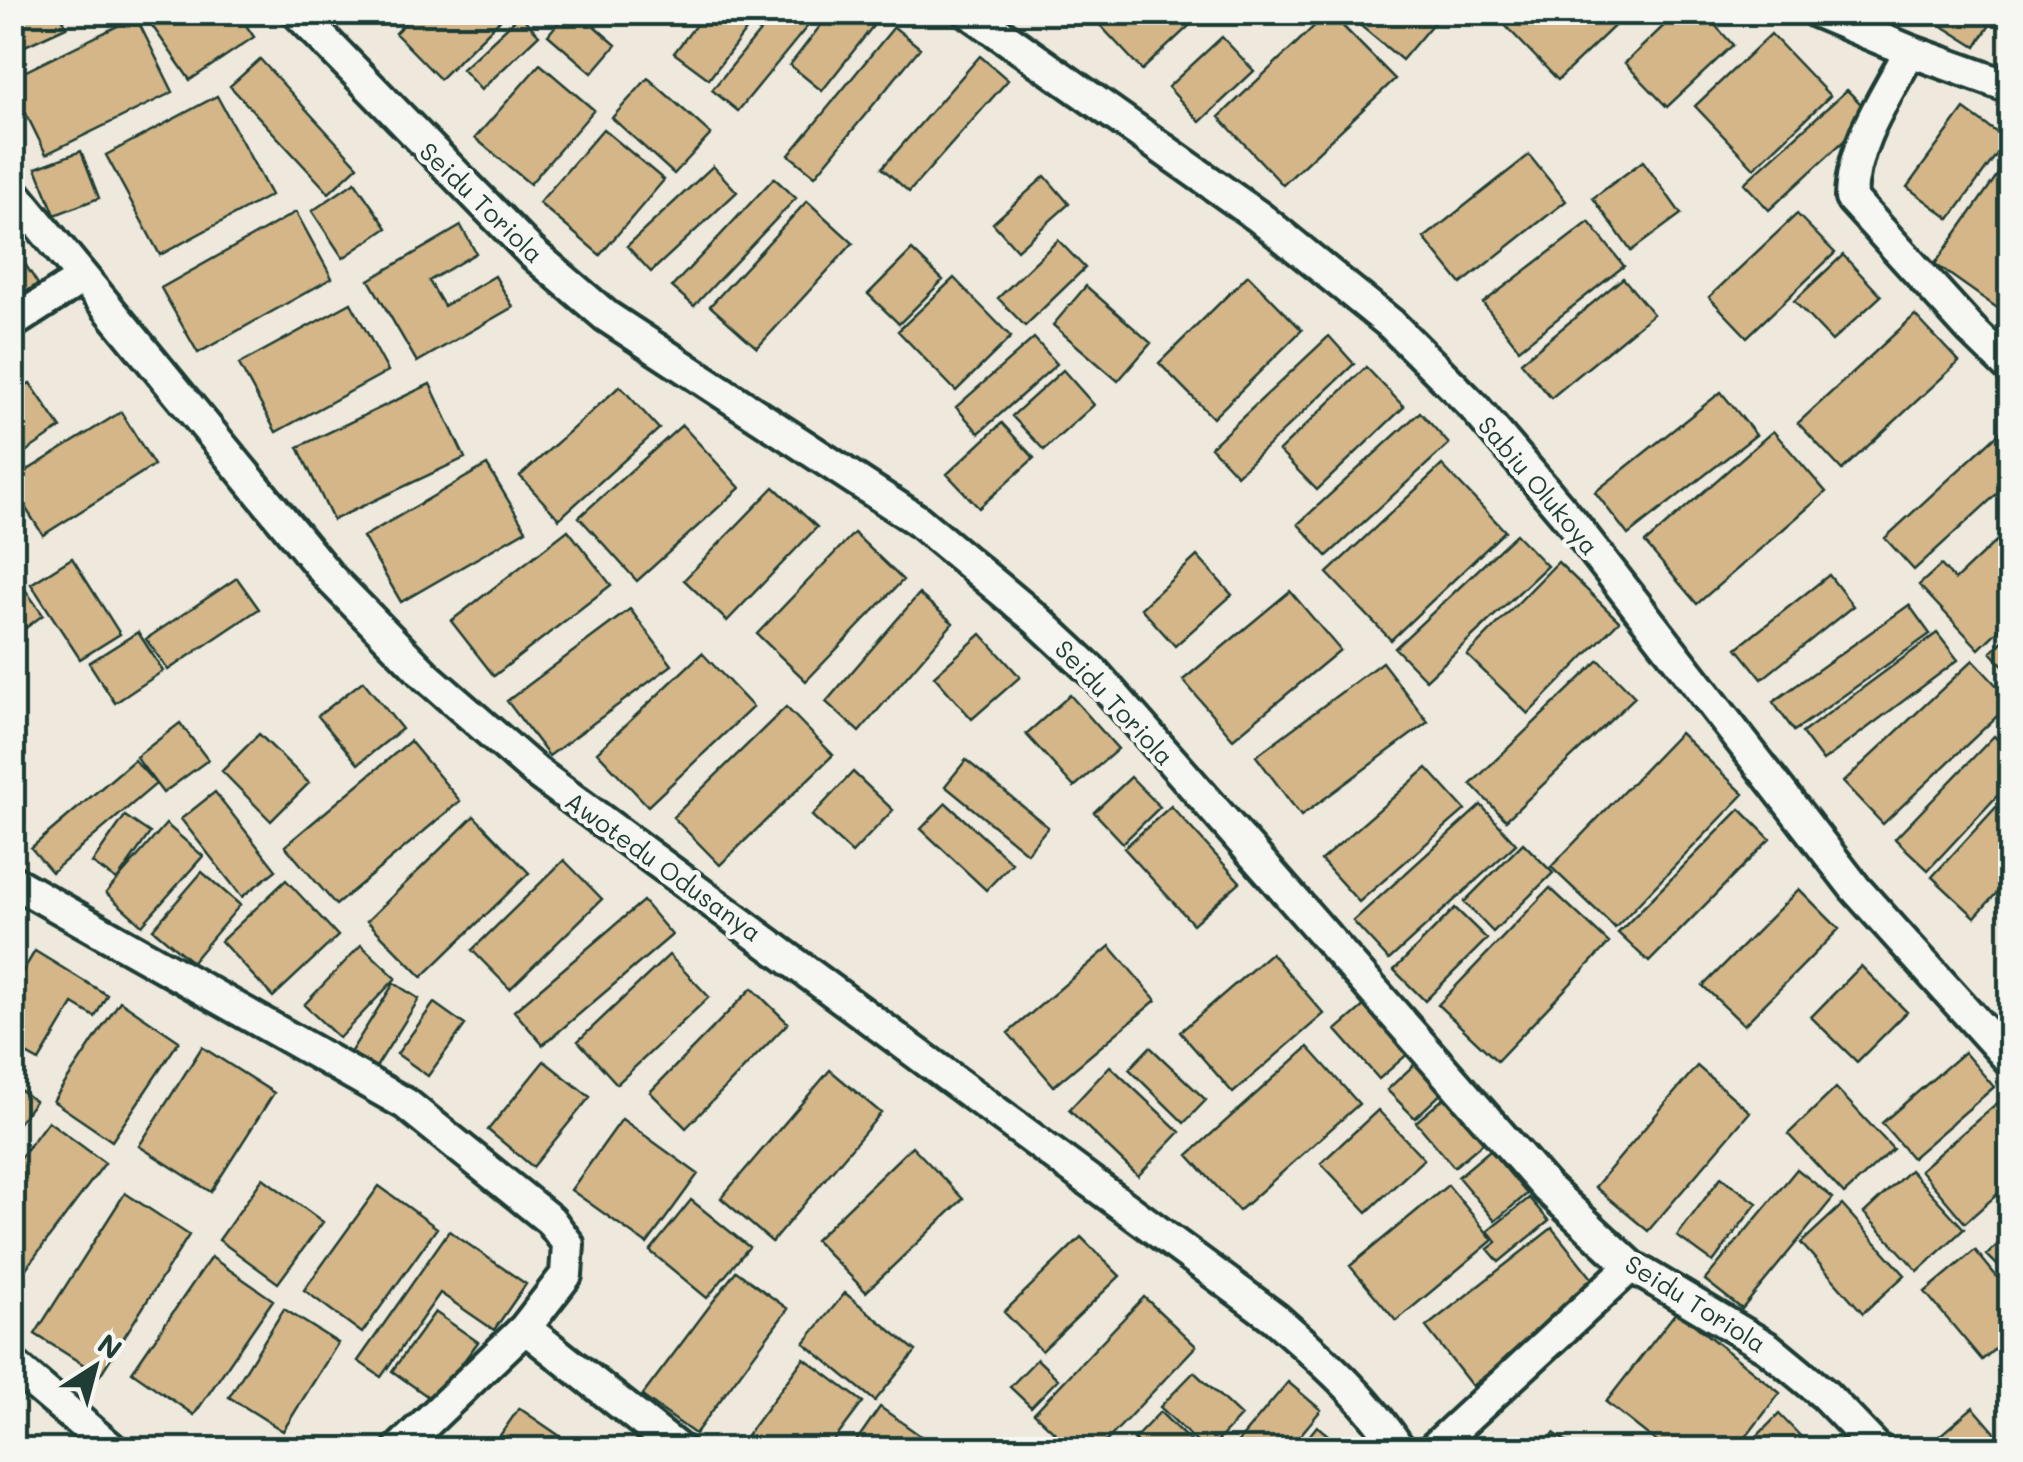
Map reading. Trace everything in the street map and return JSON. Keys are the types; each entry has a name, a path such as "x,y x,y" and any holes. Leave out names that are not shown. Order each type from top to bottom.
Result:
{"street":[{"name":"Seidu Toriola","path":"296,12 531,252 606,316 917,520 1036,620 1095,674 1547,1188 1631,1266 1768,1348 1825,1395 1878,1450"},
{"name":"Sabiu Olukoya","path":"970,12 1259,217 1391,324 1474,406 1571,522 1855,888 2010,1060"},
{"path":"1817,12 2010,88"},
{"path":"1910,51 1864,136 1852,171 1851,198 2010,368"},
{"name":"Awotedu Odusanya","path":"12,191 330,578 426,676 552,783 1275,1318 1332,1368 1379,1417 1400,1450"},
{"path":"12,322 82,278"},
{"path":"12,881 406,1104 550,1220 568,1244 566,1275 525,1328 398,1450"},
{"path":"1432,1450 1631,1266"},
{"path":"525,1328 679,1450"},
{"path":"12,1364 112,1450"}],"building":[{"path":"12,12 60,12 66,27 12,52"},
{"path":"237,12 254,37 190,80 144,14"},
{"path":"416,12 508,12 440,79 395,33"},
{"path":"567,12 578,12 616,45 592,73 548,35"},
{"path":"706,12 760,12 709,79 674,53"},
{"path":"776,12 819,12 738,111 712,90"},
{"path":"831,12 884,12 822,91 790,65"},
{"path":"1113,12 1204,12 1142,70 1100,25"},
{"path":"1329,12 1395,79 1283,185 1219,117"},
{"path":"1344,12 1423,12 1434,22 1402,60"},
{"path":"1504,12 1629,12 1558,80 1498,18"},
{"path":"1678,12 1703,12 1733,45 1667,107 1625,63"},
{"path":"1920,12 1998,12 1976,47"},
{"path":"520,15 539,35 481,90 462,69"},
{"path":"136,17 173,92 46,154 12,78"},
{"path":"894,27 920,48 815,176 789,155"},
{"path":"1771,34 1830,96 1754,168 1695,106"},
{"path":"1222,37 1254,71 1200,122 1168,87"},
{"path":"980,56 1008,80 909,192 882,168"},
{"path":"260,59 358,166 329,193 230,86"},
{"path":"540,64 594,110 530,184 475,138"},
{"path":"648,78 711,134 674,174 612,118"},
{"path":"1847,90 1872,115 1769,210 1744,183"},
{"path":"217,96 271,195 160,255 106,155"},
{"path":"1964,109 2007,140 1950,219 1907,187"},
{"path":"603,129 664,180 600,255 539,203"},
{"path":"81,151 99,198 55,215 36,168"},
{"path":"1529,155 1566,201 1461,284 1424,238"},
{"path":"2010,157 2010,301 2003,312 1935,264"},
{"path":"1643,161 1681,214 1631,251 1593,198"},
{"path":"713,166 737,192 651,272 627,246"},
{"path":"1045,176 1069,204 1017,250 993,223"},
{"path":"774,178 796,198 694,306 672,287"},
{"path":"355,182 387,228 343,258 312,211"},
{"path":"807,201 853,243 757,348 710,306"},
{"path":"296,212 332,278 198,353 161,288"},
{"path":"1797,214 1835,253 1747,337 1709,297"},
{"path":"1589,222 1624,266 1519,349 1483,303"},
{"path":"461,226 476,253 429,281 444,306 495,276 513,307 417,362 369,280"},
{"path":"1058,240 1085,268 1025,326 998,298"},
{"path":"12,244 38,284 12,300"},
{"path":"912,250 943,280 899,324 868,294"},
{"path":"1843,255 1881,296 1832,341 1794,301"},
{"path":"1248,275 1302,330 1213,418 1159,363"},
{"path":"954,278 1011,337 956,391 898,331"},
{"path":"1623,278 1653,314 1551,398 1521,362"},
{"path":"1086,286 1151,343 1118,381 1053,325"},
{"path":"351,303 388,371 276,432 239,364"},
{"path":"1915,315 1959,362 1842,470 1798,423"},
{"path":"1329,336 1354,364 1237,475 1211,447"},
{"path":"1034,338 1057,364 979,433 956,407"},
{"path":"1366,367 1404,407 1317,490 1279,451"},
{"path":"1063,370 1094,405 1044,450 1012,416"},
{"path":"30,383 61,428 12,461 12,394"},
{"path":"430,384 465,458 333,520 298,447"},
{"path":"620,386 659,429 559,519 520,476"},
{"path":"1721,392 1756,435 1628,535 1595,492"},
{"path":"121,412 154,465 43,535 12,487 12,480"},
{"path":"1420,412 1449,444 1327,556 1298,524"},
{"path":"1002,423 1034,458 979,508 947,474"},
{"path":"682,425 740,488 637,581 579,517"},
{"path":"1773,431 1826,492 1697,604 1645,543"},
{"path":"2000,432 2010,444 2010,482 1914,570 1885,538"},
{"path":"487,465 526,530 401,602 363,537"},
{"path":"1442,465 1505,531 1391,640 1327,573"},
{"path":"774,487 817,527 727,621 684,580"},
{"path":"2010,528 2010,619 1979,649 1919,585 1941,565 1955,580"},
{"path":"568,530 611,585 494,676 451,621"},
{"path":"854,533 903,580 806,681 757,634"},
{"path":"1516,534 1547,566 1426,680 1395,648"},
{"path":"1197,556 1232,595 1175,646 1141,608"},
{"path":"72,558 120,634 80,659 31,584"},
{"path":"1558,562 1619,621 1528,714 1467,655"},
{"path":"12,571 43,615 19,633 12,624"},
{"path":"1829,575 1853,606 1762,679 1737,648"},
{"path":"237,578 259,609 168,670 146,639"},
{"path":"1290,591 1340,650 1233,739 1183,680"},
{"path":"919,594 953,623 859,732 826,702"},
{"path":"1909,605 1930,634 1794,731 1773,702"},
{"path":"630,609 672,665 549,756 507,701"},
{"path":"138,632 163,671 115,703 89,663"},
{"path":"1937,633 1958,660 1823,761 1802,733"},
{"path":"981,634 1020,677 972,719 934,676"},
{"path":"2010,634 2010,673 1991,652"},
{"path":"702,653 753,707 648,806 597,752"},
{"path":"1599,660 1635,697 1506,820 1471,784"},
{"path":"1973,660 2010,704 1883,824 1843,782"},
{"path":"1382,662 1428,722 1301,816 1256,756"},
{"path":"363,681 402,729 358,764 318,716"},
{"path":"1070,695 1118,749 1074,787 1026,734"},
{"path":"786,707 833,755 720,865 673,817"},
{"path":"180,723 208,760 163,793 136,757"},
{"path":"1680,733 1744,794 1615,928 1551,867"},
{"path":"259,734 309,783 271,821 222,771"},
{"path":"1994,736 2010,752 2010,782 1928,870 1895,839"},
{"path":"410,741 460,801 336,905 285,846"},
{"path":"134,760 156,784 52,872 31,848"},
{"path":"966,760 1048,827 1027,853 945,786"},
{"path":"1427,768 1465,810 1359,902 1321,860"},
{"path":"853,772 893,810 852,853 812,816"},
{"path":"1131,777 1160,807 1123,843 1094,812"},
{"path":"215,792 276,870 242,897 181,819"},
{"path":"2010,792 2010,878 1975,917 1932,877"},
{"path":"946,803 1012,863 986,890 921,829"},
{"path":"1481,805 1516,844 1389,960 1353,921"},
{"path":"1171,806 1240,882 1193,924 1124,848"},
{"path":"1740,809 1770,839 1649,962 1618,933"},
{"path":"125,816 150,833 117,880 92,863"},
{"path":"474,816 529,873 422,977 367,921"},
{"path":"166,824 203,856 142,925 106,893"},
{"path":"1523,843 1553,873 1493,932 1464,902"},
{"path":"564,860 602,899 510,989 472,950"},
{"path":"202,872 240,905 192,962 153,929"},
{"path":"286,880 338,936 273,997 221,941"},
{"path":"1550,888 1609,943 1497,1061 1438,1005"},
{"path":"1799,889 1839,929 1744,1025 1703,986"},
{"path":"643,901 672,935 543,1045 514,1011"},
{"path":"1455,908 1487,939 1425,1001 1394,970"},
{"path":"361,945 396,978 339,1038 304,1005"},
{"path":"1110,946 1156,1000 1054,1086 1008,1033"},
{"path":"35,951 107,995 95,1017 73,1004 39,1061 12,1046 12,989"},
{"path":"1271,953 1324,1014 1233,1093 1180,1032"},
{"path":"669,955 709,997 617,1084 578,1041"},
{"path":"1861,966 1907,1012 1857,1062 1811,1017"},
{"path":"394,983 419,999 373,1072 348,1056"},
{"path":"752,988 788,1023 686,1128 650,1092"},
{"path":"120,1001 179,1041 112,1141 53,1101"},
{"path":"434,1003 465,1025 428,1076 397,1054"},
{"path":"1367,1003 1410,1052 1379,1079 1336,1030"},
{"path":"202,1047 274,1093 211,1192 139,1146"},
{"path":"1150,1047 1206,1100 1184,1123 1129,1069"},
{"path":"1308,1047 1359,1104 1239,1211 1188,1155"},
{"path":"1964,1052 1994,1087 1912,1158 1882,1123"},
{"path":"544,1061 590,1097 533,1167 488,1130"},
{"path":"1417,1062 1445,1090 1415,1118 1387,1090"},
{"path":"1110,1066 1180,1132 1138,1176 1069,1110"},
{"path":"1697,1066 1750,1112 1648,1231 1595,1187"},
{"path":"830,1070 881,1113 772,1242 721,1198"},
{"path":"12,1084 35,1101 12,1132"},
{"path":"1836,1088 1893,1149 1844,1194 1788,1134"},
{"path":"1451,1092 1490,1137 1454,1167 1416,1122"},
{"path":"1997,1103 2010,1118 2010,1183 1965,1223 1920,1170"},
{"path":"1378,1110 1424,1159 1367,1212 1321,1163"},
{"path":"622,1119 698,1174 647,1244 571,1190"},
{"path":"48,1121 105,1163 12,1287 12,1169"},
{"path":"912,1146 963,1199 866,1292 815,1240"},
{"path":"1490,1150 1527,1194 1495,1221 1458,1177"},
{"path":"1797,1169 1833,1198 1742,1309 1705,1280"},
{"path":"1910,1170 1964,1229 1918,1271 1864,1213"},
{"path":"1721,1177 1757,1203 1713,1262 1677,1236"},
{"path":"263,1178 323,1222 278,1283 219,1240"},
{"path":"1448,1185 1493,1240 1396,1321 1350,1266"},
{"path":"379,1186 437,1228 362,1333 304,1290"},
{"path":"125,1193 189,1235 100,1375 35,1334"},
{"path":"1529,1198 1549,1221 1499,1262 1488,1249 1497,1242 1488,1231"},
{"path":"691,1200 749,1247 707,1298 650,1251"},
{"path":"1842,1205 1905,1275 1863,1313 1801,1243"},
{"path":"1552,1228 1599,1287 1472,1386 1426,1327"},
{"path":"449,1231 526,1284 494,1330 440,1293 381,1377 358,1361"},
{"path":"2010,1232 2010,1278 1987,1255"},
{"path":"1081,1237 1120,1276 1042,1351 1004,1312"},
{"path":"1975,1250 2010,1293 2010,1336 1982,1360 1925,1292"},
{"path":"211,1257 273,1300 194,1415 132,1372"},
{"path":"736,1271 788,1309 695,1434 642,1396"},
{"path":"845,1293 916,1351 875,1401 804,1343"},
{"path":"1144,1297 1196,1346 1098,1450 1073,1450 1034,1413"},
{"path":"284,1309 338,1343 283,1431 229,1397"},
{"path":"1677,1311 1780,1393 1736,1450 1667,1450 1606,1402"},
{"path":"435,1312 478,1342 434,1401 392,1371"},
{"path":"804,1358 863,1402 827,1450 736,1450"},
{"path":"1037,1359 1058,1379 1031,1407 1010,1387"},
{"path":"1194,1372 1241,1416 1209,1450 1160,1407"},
{"path":"1288,1382 1321,1410 1288,1450 1231,1450"},
{"path":"880,1407 932,1444 928,1450 850,1450"},
{"path":"1973,1407 2010,1450 1924,1450 1924,1449"},
{"path":"519,1408 570,1443 566,1450 490,1450"},
{"path":"1160,1412 1199,1450 1145,1450 1134,1439"},
{"path":"1779,1414 1811,1447 1743,1450"},
{"path":"1317,1426 1346,1450 1298,1450"},
{"path":"1554,1433 1577,1450 1542,1450"}]}
